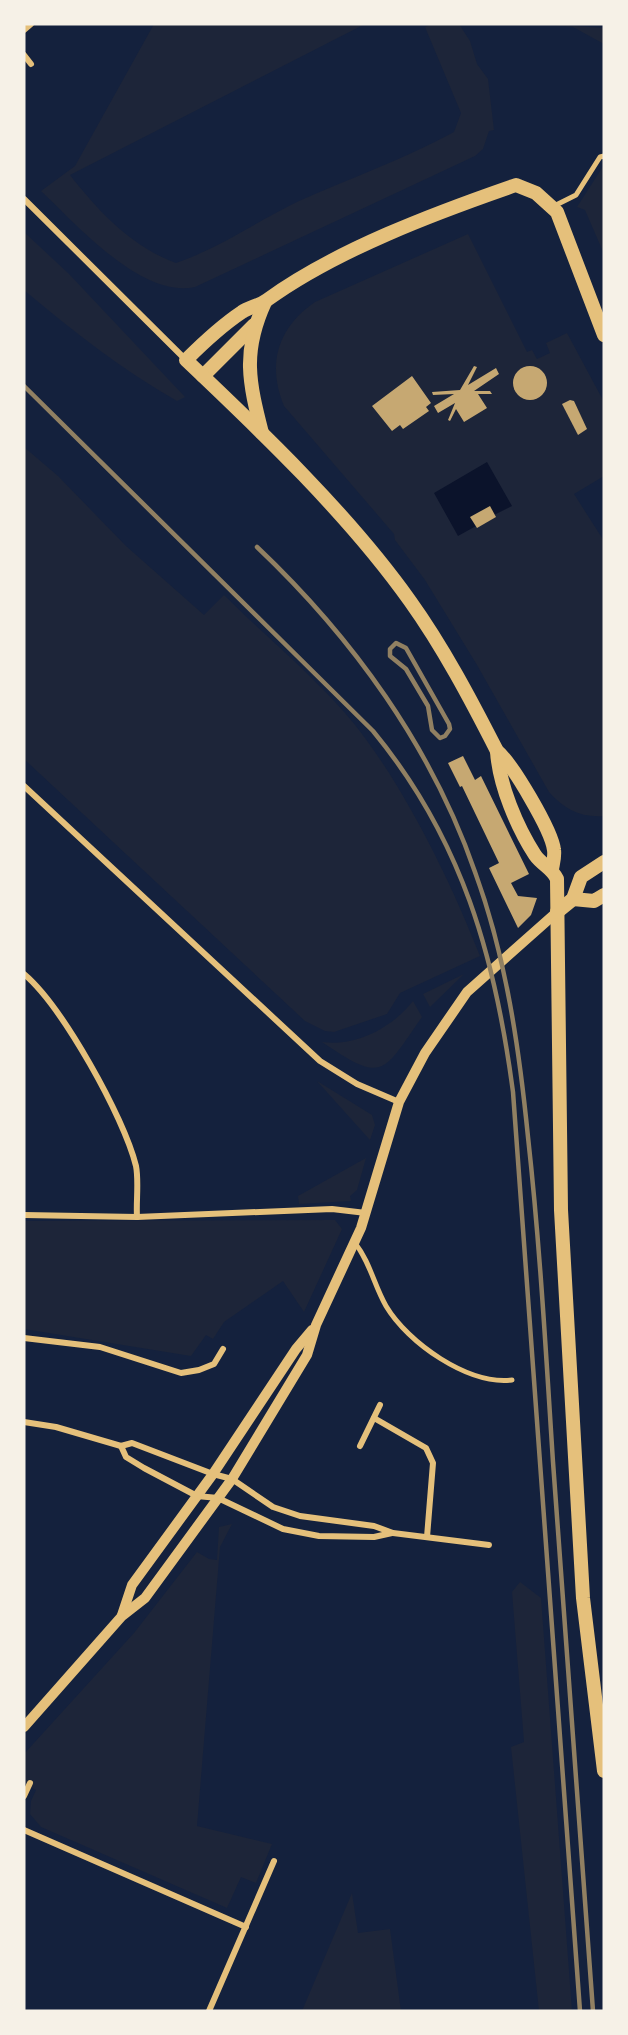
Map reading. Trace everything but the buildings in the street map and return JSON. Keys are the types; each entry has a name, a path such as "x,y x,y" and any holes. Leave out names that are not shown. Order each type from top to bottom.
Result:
{"main road":[{"path":"552,869 554,849 512,765 497,751 458,679 406,595 358,538 262,433 186,360 213,333 237,316 265,302 301,276 444,210 516,185 536,192 552,207 563,228 575,266 604,335"},
{"path":"262,433 249,372 248,355 255,323 265,302"},
{"path":"203,376 255,323"},
{"path":"497,751 500,774 520,825 537,858 552,869 557,879 561,1210 584,1598 604,1771"},
{"path":"557,912 573,898 580,877 604,862"},
{"path":"573,898 594,901 604,895"}],"street":[{"path":"24,30 31,24"},
{"path":"24,55 31,63"},
{"path":"552,207 576,195 600,157 604,156"},
{"path":"24,199 186,360"},
{"path":"24,786 320,1061 357,1084 399,1102"},
{"path":"24,1727 122,1616 145,1598 232,1479 307,1355 316,1325 356,1243 399,1102 425,1053 467,992 557,912"},
{"path":"24,974 69,1031 110,1100 136,1167 136,1217"},
{"path":"24,1215 136,1217 332,1209 366,1213"},
{"path":"356,1243 364,1255 386,1305 409,1335 437,1358 497,1382 512,1380"},
{"path":"122,1616 132,1585 213,1474 296,1349 316,1325"},
{"path":"24,1338 100,1347 181,1373 199,1370 214,1364 223,1349"},
{"path":"360,1446 380,1405"},
{"path":"374,1418 426,1448 433,1463 427,1537"},
{"path":"24,1422 56,1427 121,1446 132,1443 232,1479 284,1512 374,1526 393,1533 489,1545"},
{"path":"121,1446 126,1457 197,1496 218,1498 268,1523 303,1534 374,1537 393,1533"},
{"path":"24,1796 30,1783"},
{"path":"24,1830 246,1927"},
{"path":"210,2011 274,1861"}],"shaded area":[{"path":"154,24 365,24 70,175 92,202 131,238 145,248 176,263 208,250 299,201 397,160 454,132 461,113 425,27 432,24 459,24 470,41 477,64 488,79 494,130 489,131 483,149 475,156 195,287 175,288 154,282 132,271 111,256 41,191 75,166"},
{"path":"546,24 604,28 604,44 573,27"},
{"path":"604,165 604,254 585,210 577,207"},
{"path":"24,232 69,274 185,397 177,401 136,376 79,335 24,290"},
{"path":"468,234 527,352 532,350 537,359 550,353 546,343 567,333 604,402 604,476 574,494 604,541 604,816 580,814 567,808 549,792 477,665 425,580 395,540 394,534 284,406 279,391 276,362 279,348 292,323 302,312 315,302"},
{"path":"24,447 58,476 126,546 204,615 224,595 317,683 345,713 385,766 422,829 454,894 480,956 400,993 387,1014 334,1032 325,1031 305,1021 24,759"},
{"path":"487,462 512,506 494,515 471,517 476,526 458,536 434,493"},
{"path":"464,974 433,1004 430,1007 423,994"},
{"path":"413,1001 422,1017 398,1051 380,1067 370,1068 358,1064 322,1042 348,1041 373,1033 395,1019"},
{"path":"317,1081 372,1115 375,1125 370,1140"},
{"path":"366,1158 357,1190 350,1196 351,1201 299,1204 298,1196"},
{"path":"335,1220 342,1229 304,1312 283,1281 224,1322 213,1339 206,1335 191,1356 24,1329 24,1221"},
{"path":"232,1524 220,1547 197,1826 272,1844 256,1883 241,1877 227,1908 41,1827 30,1814 31,1801 36,1790 24,1784 24,1754 134,1633 197,1552 209,1559 217,1560 219,1527"},
{"path":"520,1582 541,1598 572,2011 539,2011 511,1747 524,1742 512,1592"},
{"path":"352,1893 358,1933 390,1929 401,2011 302,2011"}],"railway":[{"path":"24,386 373,731 404,772 430,814 452,857 470,901 496,993 513,1092 580,2011"},
{"path":"257,547 325,618 356,656 386,696 412,738 457,826 486,904 503,969 520,1070 536,1218 593,2011"},
{"path":"396,643 406,648 449,724 450,729 445,736 440,738 432,730 428,706 406,669 390,656 390,649 396,643"}]}
